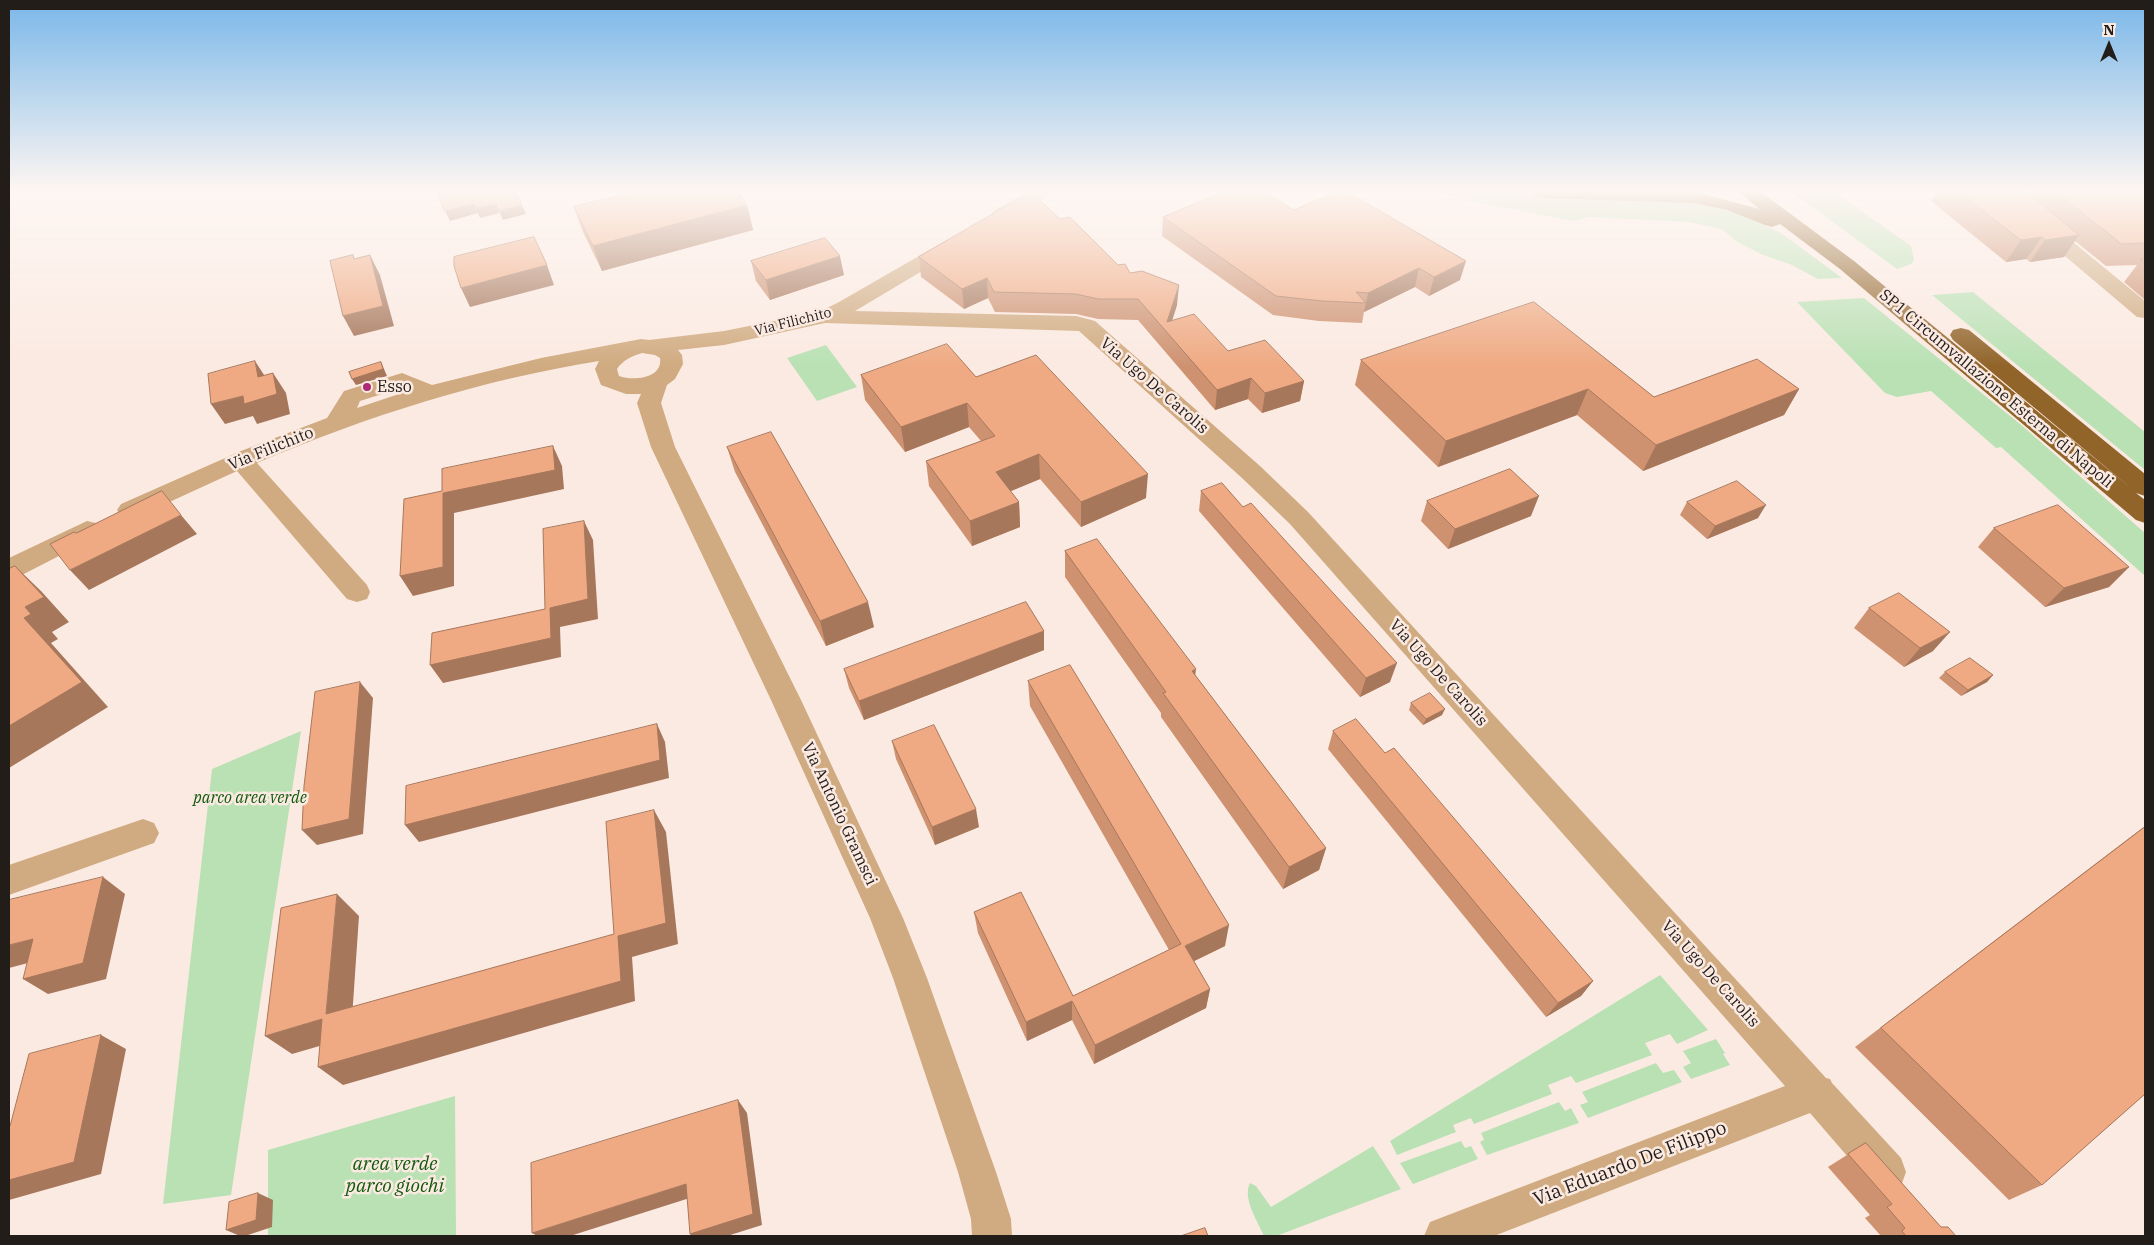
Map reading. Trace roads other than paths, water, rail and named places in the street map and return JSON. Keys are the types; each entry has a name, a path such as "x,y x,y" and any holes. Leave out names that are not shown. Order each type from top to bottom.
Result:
{"highway":[{"path":"1823,250 1848,265"},
{"name":"SP1 Circumvallazione Esterna di Napoli","path":"1828,250 2145,514"},
{"name":"SP1 Circumvallazione Esterna di Napoli","path":"1852,250 1897,283 2145,486"}],"street":[{"name":"Via Filichito","path":"653,346 724,338 825,317 847,307 943,250"},
{"path":"2071,250 2145,312"},
{"path":"2101,275 2127,274"},
{"name":"Via Ugo De Carolis","path":"825,317 1066,322 1086,326 1251,472 1299,518 1906,1193"},
{"name":"Via Filichito","path":"673,366 704,346 724,338"},
{"path":"641,346 653,346 670,353 673,359 673,366 665,377 656,382 638,387 612,378 609,362 627,350 641,346"},
{"name":"Via Filichito","path":"9,570 109,520 290,440 431,393 493,376 579,357 627,350"},
{"name":"Via Filichito","path":"548,365 590,367 612,378"},
{"name":"Via Antonio Gramsci","path":"612,378 654,423"},
{"name":"Via Antonio Gramsci","path":"656,382 649,403 663,447 815,762 886,918 910,978 995,1230"},
{"path":"242,461 357,592"},
{"path":"9,880 142,833"},
{"name":"Via Eduardo De Filippo","path":"1444,1236 1817,1092"}],"place":[{"name":"Esso","path":"367,387"}],"park label":[{"name":"parco area verde","path":"250,798"},
{"name":"area verde parco giochi","path":"395,1176"}]}
